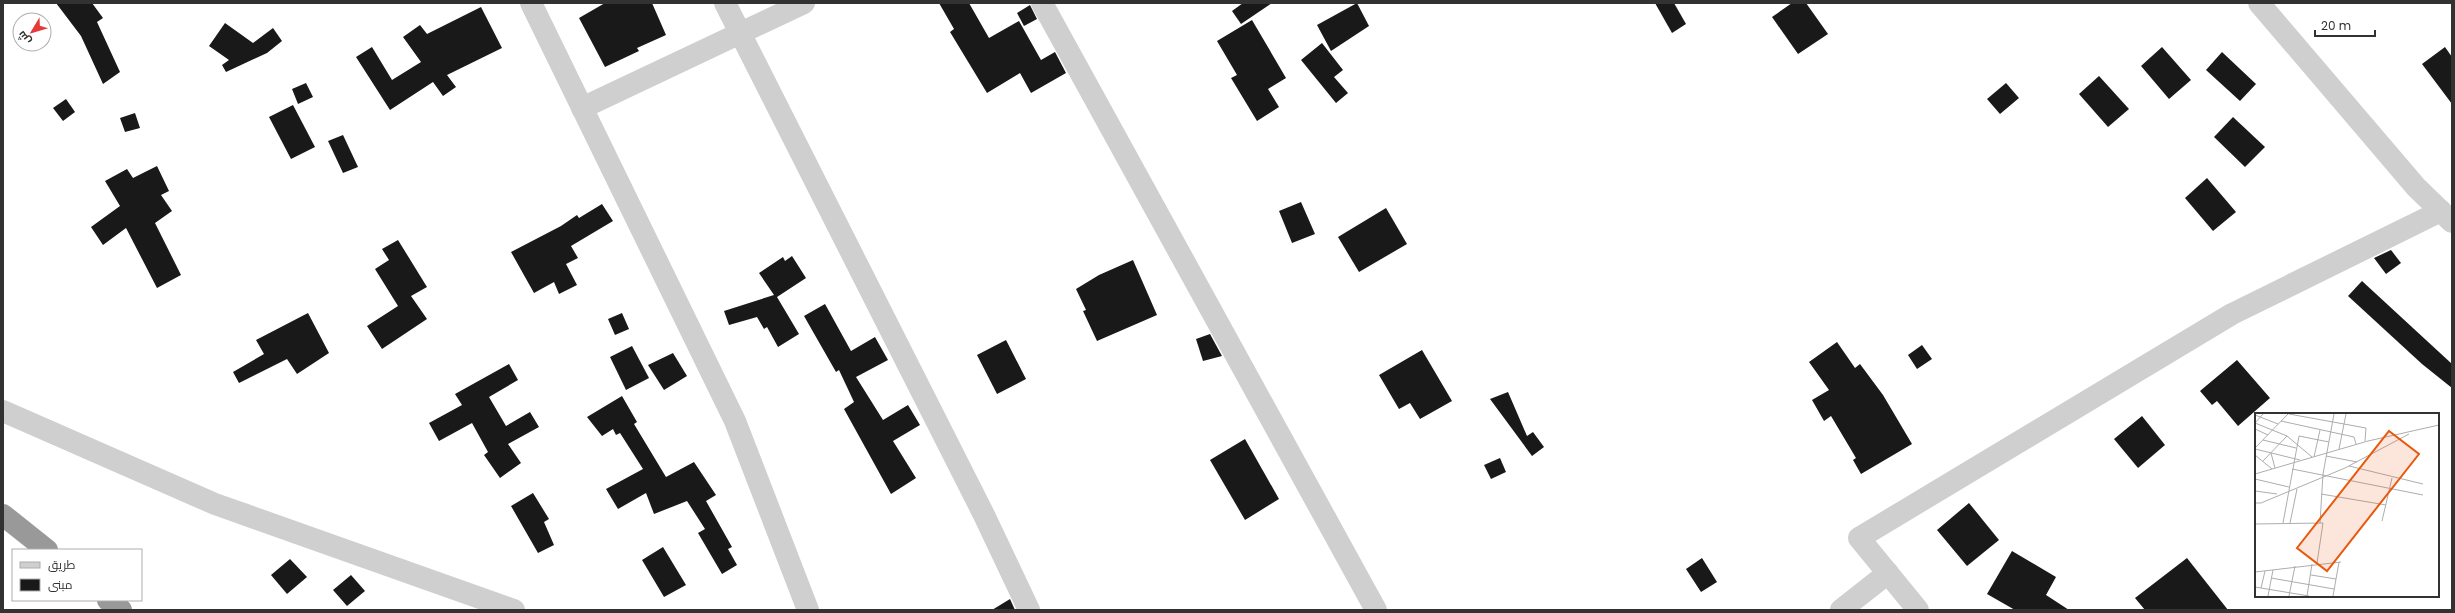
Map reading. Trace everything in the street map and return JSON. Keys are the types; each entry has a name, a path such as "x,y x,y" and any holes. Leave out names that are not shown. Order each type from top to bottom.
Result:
{"highway":[{"path":"3,515 45,549"},
{"path":"109,601 121,610"}],"street":[{"path":"531,3 736,421 808,610"},
{"path":"725,3 984,515 1029,610"},
{"path":"582,108 804,3"},
{"path":"1042,3 1376,610"},
{"path":"1918,610 1859,538 2232,314 2446,216 2416,187 2258,3"},
{"path":"3,411 215,504 514,610"},
{"path":"1840,610 1888,573"}],"building":[{"path":"56,3 92,3 103,18 97,22 120,72 103,84 81,36"},
{"path":"605,3 652,3 666,35 637,48 639,51 605,67 579,18"},
{"path":"939,3 969,3 989,38 1019,21 1041,60 1055,52 1066,73 1031,93 1020,73 987,93 950,32 954,29"},
{"path":"1243,3 1272,3 1241,24 1232,11"},
{"path":"1357,3 1369,26 1331,51 1317,25"},
{"path":"1655,3 1674,3 1686,24 1672,33"},
{"path":"1792,3 1806,3 1828,34 1798,54 1772,17"},
{"path":"1030,5 1037,19 1024,26 1017,13"},
{"path":"481,7 502,48 447,75 456,87 443,96 433,82 390,110 356,57 372,47 392,80 421,62 403,37 420,25 427,34"},
{"path":"1252,20 1286,78 1268,89 1279,107 1257,121 1231,78 1237,75 1217,41"},
{"path":"225,23 253,43 273,28 282,41 267,53 226,72 222,65 229,60 209,46"},
{"path":"1322,43 1343,70 1334,77 1348,93 1336,103 1301,60"},
{"path":"2162,47 2191,80 2169,99 2141,66"},
{"path":"2445,47 2452,57 2452,104 2422,64"},
{"path":"2222,52 2256,84 2240,101 2206,70"},
{"path":"2099,76 2129,109 2108,127 2079,94"},
{"path":"306,83 313,97 298,104 292,89"},
{"path":"2006,83 2019,98 2000,114 1987,99"},
{"path":"66,99 75,112 63,121 53,108"},
{"path":"293,105 315,147 291,159 269,117"},
{"path":"135,113 140,128 125,132 120,118"},
{"path":"2233,117 2265,147 2245,167 2214,137"},
{"path":"343,135 358,167 343,173 328,141"},
{"path":"157,166 169,191 161,195 172,211 155,223 181,275 157,288 126,228 103,245 91,227 120,206 105,181 127,169 133,178"},
{"path":"2207,178 2236,212 2213,231 2185,198"},
{"path":"1301,202 1315,234 1292,243 1279,211"},
{"path":"602,204 613,221 571,246 578,258 566,264 577,285 559,294 554,282 534,293 511,252 561,226 577,215 579,218"},
{"path":"1386,208 1407,244 1359,272 1338,237"},
{"path":"398,240 427,287 411,296 427,319 382,349 367,326 398,306 375,269 389,260 382,249"},
{"path":"2391,250 2401,263 2386,274 2374,258"},
{"path":"792,256 806,278 777,297 799,334 778,347 767,327 764,329 757,317 729,325 724,311 774,295 759,273 783,257 785,261"},
{"path":"1133,260 1157,315 1097,341 1083,311 1086,310 1076,289 1099,275"},
{"path":"2362,281 2452,364 2452,388 2422,364 2348,296"},
{"path":"825,304 851,351 875,337 888,360 856,377 883,420 908,405 920,425 893,441 916,478 891,494 844,409 854,402 839,370 836,372 804,316"},
{"path":"308,313 329,353 297,374 287,359 239,383 233,372 264,354 256,340"},
{"path":"622,313 629,329 615,335 608,319"},
{"path":"1210,334 1222,356 1203,361 1196,339"},
{"path":"1006,340 1026,379 997,394 977,355"},
{"path":"1837,342 1855,368 1860,364 1883,395 1912,444 1861,474 1853,460 1856,458 1831,416 1824,421 1812,400 1829,390 1809,362"},
{"path":"1922,345 1932,359 1917,369 1908,355"},
{"path":"632,346 649,378 626,390 610,357"},
{"path":"1422,350 1452,401 1420,419 1410,403 1399,409 1379,375"},
{"path":"673,353 687,376 664,390 648,365"},
{"path":"2237,360 2270,398 2238,426 2217,401 2212,405 2200,391"},
{"path":"509,364 518,380 489,397 506,426 530,412 539,427 508,444 521,463 500,478 484,455 488,452 472,423 439,441 429,423 462,405 455,394"},
{"path":"1508,392 1527,436 1533,432 1544,447 1532,456 1490,399"},
{"path":"622,396 637,422 634,424 666,477 694,462 716,495 706,501 732,547 728,549 737,565 722,574 698,533 705,529 687,501 654,514 646,493 618,509 606,489 643,469 620,433 616,435 613,429 602,436 587,417"},
{"path":"2142,416 2165,445 2138,468 2114,439"},
{"path":"1245,439 1279,499 1245,520 1210,460"},
{"path":"1500,458 1506,472 1491,479 1484,465"},
{"path":"533,493 549,519 544,522 554,545 538,553 511,506"},
{"path":"1969,503 1999,540 1967,566 1937,530"},
{"path":"663,547 686,585 664,597 642,560"},
{"path":"2012,551 2056,577 2046,595 2069,610 2015,610 1987,594"},
{"path":"1702,558 1717,582 1701,592 1686,569"},
{"path":"2187,558 2228,610 2145,610 2135,598"},
{"path":"290,559 307,577 287,594 271,575"},
{"path":"351,575 365,591 347,606 333,590"},
{"path":"1010,599 1015,610 992,610"}]}
